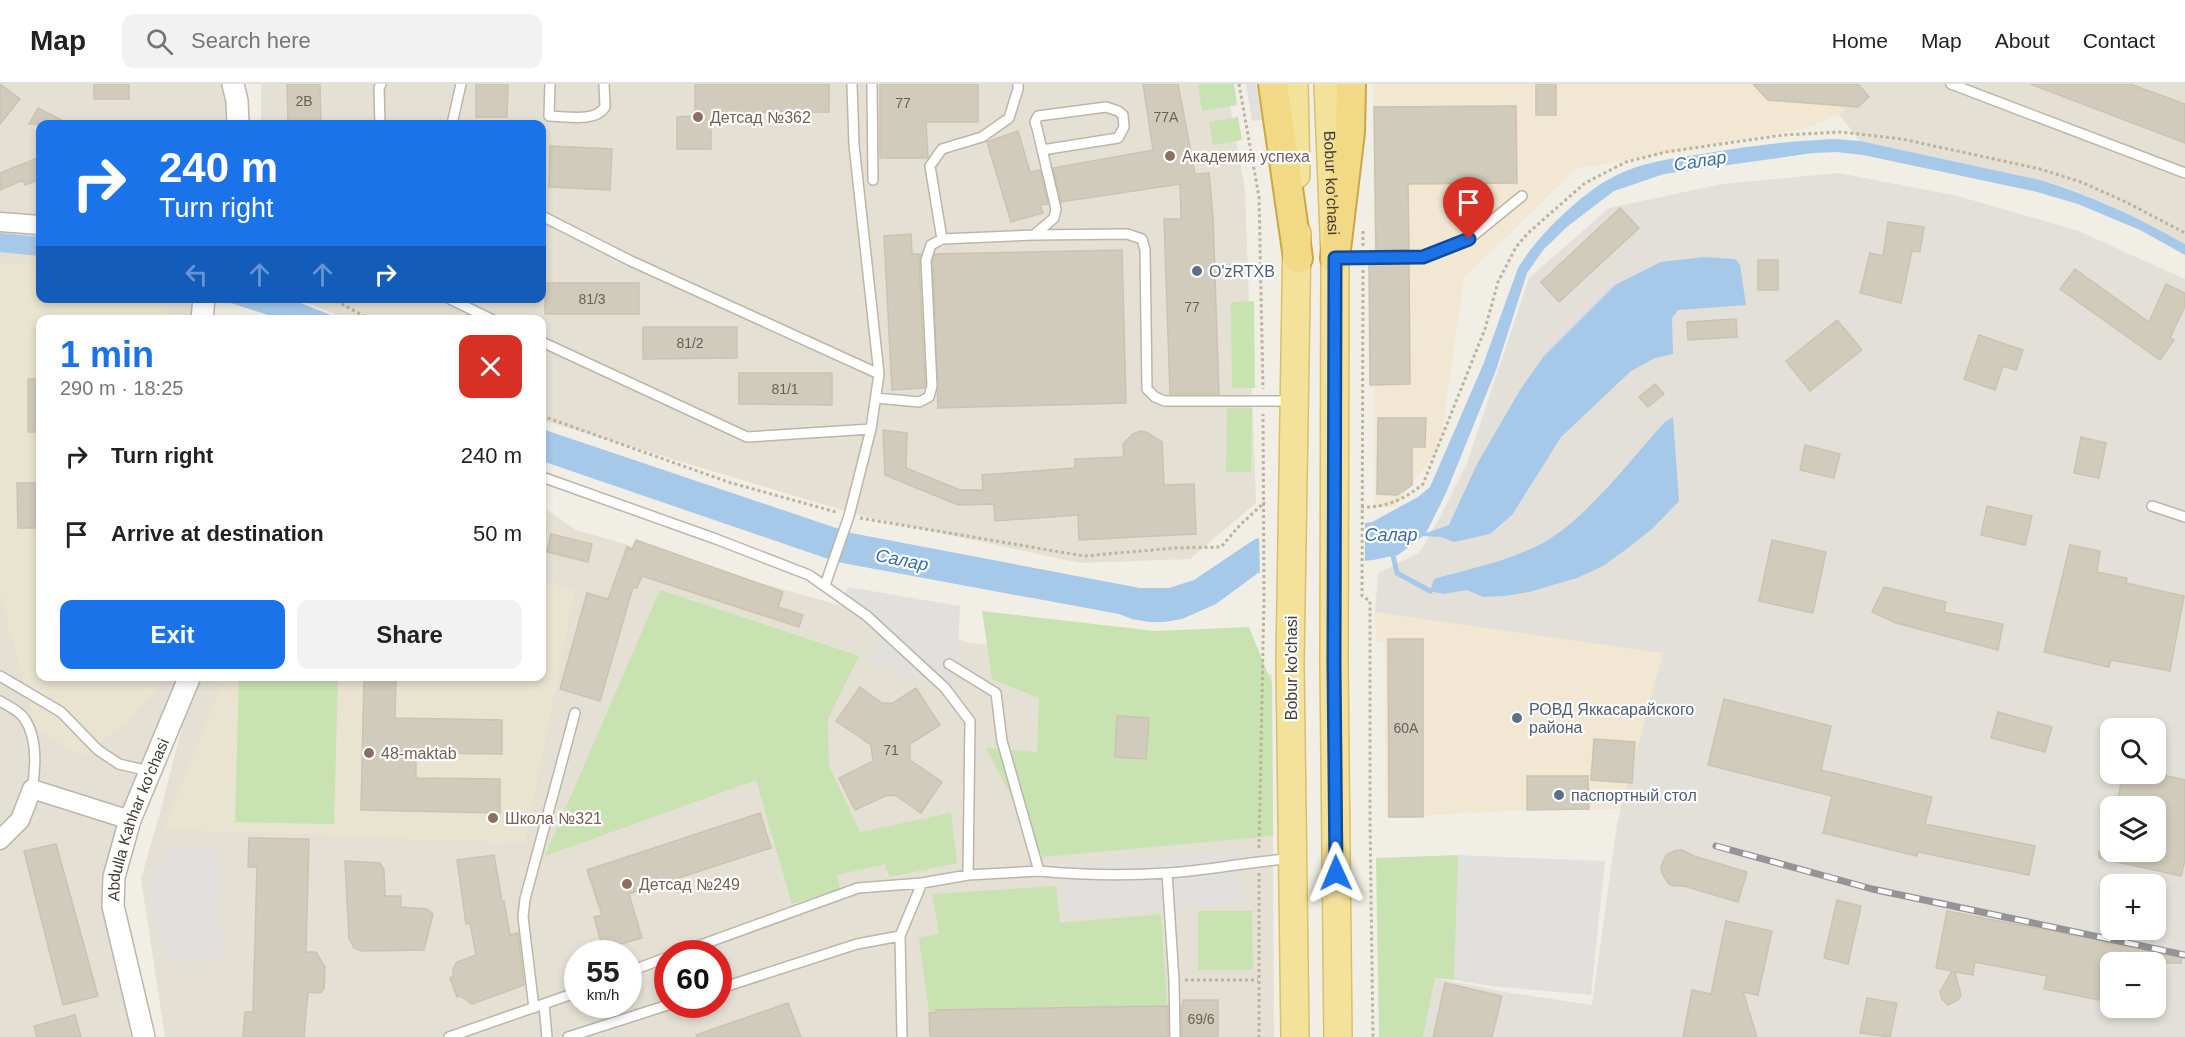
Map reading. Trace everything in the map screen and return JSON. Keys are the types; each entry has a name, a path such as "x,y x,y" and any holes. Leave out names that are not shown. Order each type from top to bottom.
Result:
{"highway":[{"path":"1273,84 1298,258"},
{"path":"1335,258 1350,132 1351,84"}],"main road":[{"name":"Bobur ko'chasi","path":"1294,84 1298,258 1290,663 1295,1037"},
{"name":"Bobur ko'chasi","path":"1328,84 1335,258 1334,664 1338,1037"},
{"path":"1290,663 1298,652 1311,647 1324,653 1334,664"}],"street":[{"path":"233,84 238,120"},
{"path":"0,222 36,225"},
{"name":"Abdulla Kahhar ko'chasi","path":"144,1037 113,906 114,877 130,820 188,681"},
{"path":"0,840 20,820 32,789 130,820"}],"lane":[{"path":"380,120 379,88 381,84"},
{"path":"454,120 461,84"},
{"path":"550,84 549,116 590,117 597,115 604,107 604,84"},
{"path":"825,585 849,516 871,429 879,374 854,145 852,84"},
{"path":"872,84 873,180"},
{"path":"942,239 930,166 942,149 982,137 1009,118 1018,84"},
{"path":"1951,84 2185,172"},
{"path":"1034,235 1054,218 1056,209 1035,122 1038,116 1106,107 1123,115 1124,127 1118,138 1042,150"},
{"path":"1335,258 1423,257 1469,239 1522,196"},
{"path":"546,218 631,261 879,374"},
{"path":"876,398 919,402 929,397 932,386 926,261 930,245 942,239 1127,234 1143,239 1145,250 1147,389 1155,397 1165,401 1295,401"},
{"path":"458,303 483,315"},
{"path":"546,344 747,437 871,429"},
{"path":"546,478 793,568 825,585 867,616 945,688 970,721 968,875"},
{"path":"2152,506 2185,517"},
{"path":"949,664 996,693 1002,741 1039,872"},
{"path":"0,676 60,712 98,750 119,764 149,771"},
{"path":"0,701 16,711 29,728 35,760 32,789"},
{"path":"547,1037 523,917 525,899 575,713"},
{"path":"715,940 858,888 922,883 968,875 1039,872 1060,874 1167,873 1293,859"},
{"path":"1167,873 1175,1037"},
{"path":"902,1037 900,936 922,883"},
{"path":"732,984 857,944 900,936"},
{"path":"449,1037 564,997"},
{"path":"568,1037 654,1009"}],"path":[{"path":"1239,84 1259,197 1265,502 1259,861 1259,1037"},
{"path":"1361,510 1389,505 1410,495 1423,483 1485,329 1498,282 1516,247 1528,233 1585,183 1636,159 1666,152 1783,135 1841,132 1902,139 2040,169 2081,182 2126,202 2185,233"},
{"path":"1363,256 1362,596 1370,601 1373,1037"},
{"path":"340,303 362,315"},
{"path":"546,417 728,482 849,516 1084,556 1175,548 1221,547 1265,502"},
{"path":"1174,980 1258,980"}],"shaded area":[{"path":"0,84 233,84 238,120 36,120 36,303 204,303 202,315 36,315 36,681 188,681 114,877 144,1037 0,1037"},
{"path":"261,84 1226,84 1245,190 1256,503 1190,559 1080,563 862,516 546,421 546,315 337,315 307,303 546,303 546,120 261,120"},
{"path":"1246,84 1256,84 1262,120 1252,121"},
{"path":"1373,84 1822,84 1845,112 1807,128 1576,169 1464,278 1440,446 1395,507 1375,507"},
{"path":"1815,84 2185,84 2185,244 2103,202 2062,186 1860,141"},
{"path":"1838,173 1958,196 2076,230 2185,279 2185,1037 1423,1037 1435,978 1505,992 1592,1005 1617,824 1663,653 1375,612 1378,573 1419,553 1467,463 1529,278 1609,208 1722,184"},
{"path":"0,263 36,266 36,303 166,303 168,315 36,315 36,681 163,681 125,723 81,757 36,728 0,593"},
{"path":"546,510 576,530 971,643 1272,674 1274,1037 165,1037 141,879 194,681 546,681"},
{"name":"48-maktab","path":"546,581 575,591 525,843 163,829 223,681 546,681"},
{"path":"848,587 960,606 957,670 945,688 869,663 882,635 840,602"},
{"name":"РОВД Яккасарайского района","path":"1375,612 1663,652 1627,809 1527,810 1386,818 1385,642 1376,642"},
{"path":"166,849 221,849 222,961 167,962 147,898"},
{"path":"1240,850 1243,903 1068,918 1059,866"},
{"path":"1458,855 1605,861 1591,995 1491,986 1454,980"}],"green space":[{"path":"1198,84 1234,84 1237,105 1202,111"},
{"path":"1238,117 1242,140 1213,145 1209,122"},
{"path":"1254,301 1255,388 1232,388 1231,302"},
{"path":"1227,408 1252,408 1251,472 1226,472"},
{"path":"660,590 859,656 828,719 829,766 860,832 951,813 957,863 890,877 885,864 837,875 840,889 792,904 756,780 545,856"},
{"path":"982,611 1155,631 1249,627 1272,684 1273,836 1043,857 986,748 1037,752 1039,698 992,679"},
{"path":"239,681 338,681 334,824 235,822"},
{"path":"1461,855 1454,980 1435,978 1423,1037 1379,1037 1376,858"},
{"path":"1056,886 1060,923 1161,914 1167,1006 937,1010 936,1013 929,1013 919,938 939,934 932,894"},
{"path":"1198,911 1252,911 1253,970 1198,970"}],"water":[{"name":"Салар","path":"1835,139 1860,141 2040,180 2114,208 2168,234 2185,244 2185,255 2140,230 2078,204 2037,192 1863,155 1836,152 1813,153 1664,174 1614,191 1568,226 1544,249 1527,273 1496,370 1446,493 1426,533 1449,525 1477,464 1520,390 1544,356 1615,285 1661,262 1703,257 1735,259 1740,265 1746,305 1678,310 1672,318 1673,354 1655,358 1631,371 1561,437 1512,515 1490,534 1454,542 1441,537 1423,536 1398,555 1258,573 1216,604 1182,619 1164,622 1132,619 1119,614 837,562 546,462 546,430 851,533 1140,588 1169,588 1194,580 1255,539 1372,522 1418,497 1430,487 1483,365 1518,268 1537,242 1562,216 1604,182 1637,167 1670,159 1802,141"},
{"path":"0,233 36,237 36,256 0,252"},
{"path":"231,303 300,303 331,315 268,315"},
{"path":"1673,417 1679,501 1652,529 1603,566 1577,578 1529,592 1505,596 1483,597 1467,590 1443,594 1430,591 1434,579 1492,563 1548,540 1579,516 1665,422"}],"pier":[{"path":"1365,520 1365,564 1260,576 1259,536"}],"building":[{"path":"0,84 20,99 0,124"},
{"path":"94,84 129,84 129,99 94,99"},
{"path":"287,84 320,84 321,120 288,120"},
{"path":"476,84 508,84 507,117 476,117"},
{"name":"Детсад №362","path":"695,84 829,84 829,112 711,113 711,149 677,149 677,117 695,116"},
{"path":"880,84 978,84 978,122 926,122 928,158 880,158"},
{"path":"1143,84 1178,84 1195,174 1209,173 1213,218 1219,394 1170,394 1164,219 1181,219 1180,184 1061,202 1053,168 1153,150"},
{"path":"1536,84 1556,84 1556,115 1536,115"},
{"path":"1753,84 1858,84 1869,97 1858,107 1768,100"},
{"path":"2030,84 2130,84 2185,104 2185,143"},
{"path":"1516,106 1517,183 1408,184 1409,250 1376,251 1374,107"},
{"path":"38,108 61,120 36,120 36,124 29,124"},
{"path":"1018,131 1030,172 1040,170 1048,204 1040,205 1043,213 1011,222 987,142"},
{"path":"550,146 612,149 610,190 549,187"},
{"path":"36,159 36,181 25,185 23,180 0,190 0,173"},
{"path":"1620,208 1639,228 1559,302 1541,282"},
{"path":"1888,222 1924,227 1920,252 1912,251 1901,303 1860,293 1870,253 1883,256"},
{"path":"911,234 912,254 921,254 919,260 925,385 924,388 892,390 884,236"},
{"path":"1122,250 1126,403 938,408 933,261 935,254"},
{"path":"1758,260 1778,260 1778,290 1758,290"},
{"path":"1369,264 1409,264 1410,384 1370,385"},
{"path":"2075,269 2149,322 2166,284 2185,293 2185,306 2170,338 2174,340 2160,360 2060,289"},
{"path":"546,283 639,283 639,314 545,314"},
{"path":"1736,319 1737,337 1688,340 1687,322"},
{"path":"1837,320 1862,350 1810,391 1786,361"},
{"path":"643,327 737,327 737,358 643,359"},
{"path":"1979,335 2023,350 2016,370 2003,366 1995,390 1964,379"},
{"path":"739,373 832,373 832,405 739,404"},
{"path":"28,379 36,379 36,432 28,432"},
{"path":"1655,384 1664,394 1648,407 1639,397"},
{"path":"1378,418 1426,418 1425,447 1412,447 1412,485 1397,495 1377,494"},
{"path":"883,430 907,433 906,468 960,490 983,490 982,475 1075,468 1075,459 1124,457 1123,444 1133,434 1146,432 1162,442 1164,485 1194,484 1196,534 1079,540 1078,515 995,521 994,504 958,505 885,475"},
{"path":"2081,437 2106,443 2099,478 2074,473"},
{"path":"1805,445 1840,454 1834,478 1800,470"},
{"path":"17,483 36,483 36,528 18,528"},
{"path":"1987,506 2032,516 2025,545 1981,535"},
{"path":"551,534 592,544 588,562 547,552"},
{"path":"636,540 783,592 778,607 803,615 799,627 642,576 637,588 633,587 600,701 560,689 587,593 608,599 627,547 632,549"},
{"path":"1772,540 1826,552 1813,613 1759,601"},
{"path":"2070,545 2100,551 2097,572 2127,578 2126,583 2184,596 2170,671 2111,660 2109,667 2044,652"},
{"path":"1884,587 1946,602 1944,612 2003,624 1998,650 1896,623 1872,612"},
{"path":"1388,639 1423,639 1423,817 1389,817"},
{"path":"364,681 396,681 395,718 502,720 502,754 416,753 416,778 500,779 500,813 361,810"},
{"path":"860,687 882,703 893,703 916,688 940,725 910,744 910,760 942,782 921,813 895,795 885,796 855,810 839,778 873,761 871,745 836,721"},
{"path":"1724,699 1831,726 1821,770 1932,797 1925,824 2035,846 2029,875 1918,852 1917,856 1823,833 1832,796 1708,765"},
{"path":"1998,712 2052,727 2045,752 1991,738"},
{"path":"1117,716 1149,718 1146,759 1115,757"},
{"path":"1594,739 1635,742 1632,783 1591,780"},
{"path":"1527,776 1588,776 1589,809 1527,810"},
{"path":"2166,776 2185,780 2185,860 2181,876 2117,862 2166,862 2166,796 2118,796 2121,784 2166,784"},
{"name":"Детсад №249","path":"760,813 771,848 629,894 642,938 635,940 600,940 594,917 602,915 587,870"},
{"path":"249,838 309,839 306,952 316,952 325,967 324,989 320,993 308,992 304,1037 243,1037 245,1012 253,1012 257,867 248,867"},
{"path":"56,844 98,996 63,1005 24,851"},
{"path":"1677,850 1747,872 1738,902 1684,886 1669,884 1661,867 1666,855"},
{"path":"494,855 510,935 518,933 524,985 472,1004 460,996 457,997 450,978 453,976 453,969 457,962 476,955 470,923 466,924 457,860"},
{"path":"345,861 380,863 384,870 385,896 401,896 401,907 427,909 433,914 424,950 362,951 354,948 349,938"},
{"path":"1837,900 1861,906 1848,964 1824,958"},
{"path":"1947,911 2161,952 2100,952 2100,1000 2044,989 2047,976 1975,962 1973,975 1955,972 1961,995 1958,1000 1948,1005 1942,999 1940,992 1952,971 1936,968"},
{"path":"1726,921 1772,931 1758,995 1743,992 1757,1037 1683,1037 1692,990 1711,994"},
{"path":"2166,953 2182,956 2181,963 2166,963"},
{"path":"1445,983 1502,996 1492,1037 1433,1037"},
{"path":"1867,998 1897,1003 1890,1037 1860,1033"},
{"path":"1183,1000 1218,1000 1218,1037 1182,1037 1181,1006 1183,1006"},
{"path":"788,1003 801,1037 697,1037 696,1035"},
{"path":"1168,1006 1168,1037 930,1037 929,1013 936,1013 936,1010"},
{"path":"75,1015 81,1037 37,1037 34,1026"}],"waterway":[{"path":"1392,551 1397,573 1430,591"}],"railway":[{"path":"1716,846 1872,889 2185,955"}],"place":[{"name":"Детсад №362","path":"698,117"},
{"name":"Академия успеха","path":"1170,156"},
{"name":"O'zRTXB","path":"1197,271"},
{"name":"РОВД Яккасарайского района","path":"1517,718"},
{"name":"48-maktab","path":"369,753"},
{"name":"паспортный стол","path":"1559,795"},
{"name":"Школа №321","path":"493,818"},
{"name":"Детсад №249","path":"627,884"}],"route":[{"path":"1336,873 1335,258 1423,257 1469,239"}]}
